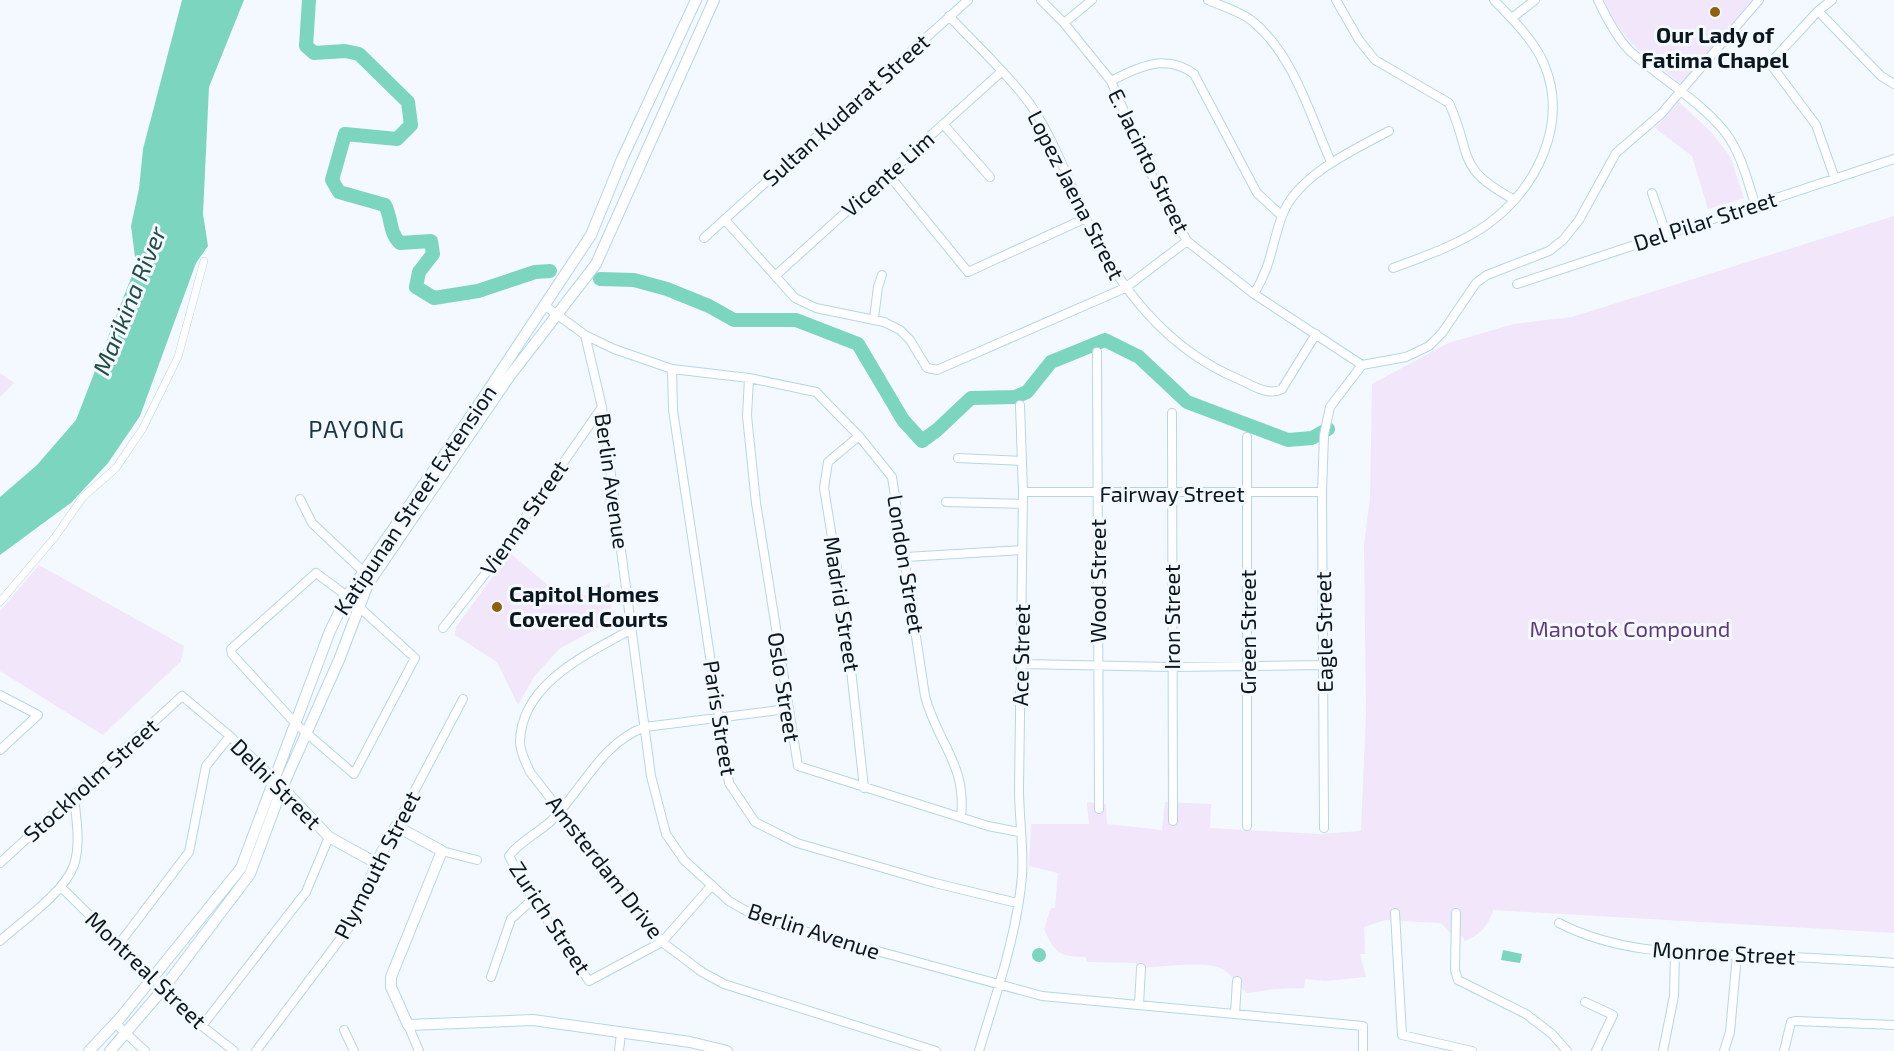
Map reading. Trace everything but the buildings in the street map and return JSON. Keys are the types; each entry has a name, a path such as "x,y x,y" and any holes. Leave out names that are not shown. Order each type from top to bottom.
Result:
{"street":[{"name":"Katipunan Street Extension","path":"110,1051 164,988 250,874 296,724 330,631 346,596 367,575 442,466 591,235 622,159 696,0"},
{"name":"Katipunan Street Extension","path":"442,466 596,264 714,0"},
{"name":"Sultan Kudarat Street","path":"704,238 968,0"},
{"name":"E. Jacinto Street","path":"1041,0 1064,22 1111,81 1156,184 1187,241 1254,294 1362,365"},
{"path":"1064,22 1092,0"},
{"path":"1208,0 1250,20 1272,42 1289,68 1331,162"},
{"path":"1336,0 1359,40 1375,60 1449,103 1468,162 1477,176 1513,200"},
{"path":"1393,268 1440,251 1478,229 1513,200 1544,156 1554,109 1544,65 1535,48 1512,18 1494,0"},
{"path":"1512,18 1534,0"},
{"path":"1598,0 1615,32 1629,50 1683,91 1714,120 1738,151 1755,204"},
{"path":"1362,365 1406,357 1430,346 1442,333 1476,283 1487,275 1549,251 1563,240 1580,220 1616,153 1661,114 1683,91 1760,0"},
{"path":"1832,0 1818,11 1772,61 1772,66 1816,125 1835,179"},
{"path":"1818,11 1881,76 1894,84"},
{"name":"Lopez Jaena Street","path":"950,16 1029,103 1051,141 1104,255 1125,288 1154,322 1207,366 1269,392 1282,389 1316,334"},
{"path":"1111,81 1139,66 1154,63 1183,66 1194,74 1257,194 1282,216"},
{"name":"Vicente Lim","path":"775,276 1001,72"},
{"path":"943,124 990,177"},
{"path":"1254,294 1272,256 1282,216 1290,199 1331,162 1389,131"},
{"name":"Del Pilar Street","path":"1517,284 1665,233 1894,159"},
{"path":"888,174 968,272 1086,218"},
{"path":"1652,193 1665,233"},
{"path":"724,220 795,298 816,308 874,318 900,330 910,340 927,368 937,370 1125,288 1187,241"},
{"path":"0,602 55,537 83,497 116,468 143,428 178,357 204,261"},
{"path":"874,318 882,275"},
{"path":"546,303 559,311 585,334"},
{"name":"London Street","path":"585,334 607,345 672,369 749,378 816,392 859,436 891,477 906,557 926,696 930,714 961,778 961,817"},
{"name":"Berlin Avenue","path":"585,334 602,407 651,776 666,834 684,860 729,901 760,919 1042,996 1362,1026 1363,1051"},
{"path":"591,357 607,345"},
{"name":"Wood Street","path":"1096,352 1099,809"},
{"name":"Eagle Street","path":"1324,828 1325,665 1322,492 1324,435 1330,406 1362,365"},
{"name":"Paris Street","path":"672,369 673,410 729,783 755,822 797,843 935,883 1017,903"},
{"name":"Oslo Street","path":"749,378 747,416 756,503 798,766 961,817 1019,832"},
{"name":"Ace Street","path":"980,1051 999,986 1017,903 1023,848 1019,832 1023,504 1020,405"},
{"name":"Vienna Street","path":"443,628 492,565 602,407"},
{"name":"Iron Street","path":"1172,413 1173,820"},
{"name":"Madrid Street","path":"859,436 828,462 824,488 846,624 864,788"},
{"name":"Green Street","path":"1247,437 1249,494 1247,826"},
{"path":"958,458 1022,461"},
{"name":"Fairway Street","path":"1023,492 1098,494 1322,492"},
{"path":"300,499 312,524 367,575"},
{"path":"946,502 1023,504"},
{"path":"906,557 1021,550"},
{"path":"319,574 359,609 415,659 356,773 351,773 296,724 232,654 231,649 311,575 319,574"},
{"name":"Katipunan Street Extension","path":"89,1051 115,1023 241,868 306,731 359,609 367,575"},
{"name":"Amsterdam Drive","path":"632,629 565,666 548,683 526,716 520,742 530,772 561,809 609,878 662,942 702,972 724,984 936,1051"},
{"path":"1022,664 1098,667 1325,665"},
{"path":"0,695 38,715 0,750"},
{"name":"Delhi Street","path":"182,696 230,736 329,837 376,863"},
{"name":"Stockholm Street","path":"0,863 182,696"},
{"name":"Plymouth Street","path":"256,1051 350,926 376,863 463,699"},
{"path":"561,809 617,742 645,727 788,709"},
{"path":"119,944 189,852 206,766 230,736"},
{"path":"0,940 61,887 74,866 77,848 74,796"},
{"name":"Zurich Street","path":"561,809 551,821 510,854 509,858 533,899 587,979 591,980 662,942"},
{"path":"396,826 442,851 477,860"},
{"path":"202,1026 306,892 329,837"},
{"path":"419,1051 391,987 391,977 442,851"},
{"path":"662,942 712,885"},
{"name":"Montreal Street","path":"61,887 202,1026 234,1051"},
{"path":"491,977 511,919 533,899"},
{"path":"1395,913 1402,1035 1472,1051"},
{"path":"1456,913 1455,970 1458,980 1526,1014 1552,1034 1567,1051"},
{"name":"Monroe Street","path":"1559,923 1582,934 1616,945 1675,952 1894,963"},
{"path":"1663,1051 1674,996 1675,952"},
{"path":"1724,1051 1730,1032 1737,955"},
{"path":"1139,1005 1142,968"},
{"path":"1235,1014 1237,981"},
{"path":"1585,1002 1613,1015 1596,1051"},
{"path":"408,1024 532,1020 690,1042 727,1051"},
{"path":"1784,1051 1791,1022 1894,1025"},
{"path":"115,1023 145,1051"},
{"path":"344,1030 354,1051"},
{"path":"619,1051 621,1033"}],"green space":[{"path":"1604,0 1752,0 1682,84 1627,38"},
{"path":"1679,102 1711,132 1730,156 1744,198 1708,209 1692,156 1655,128"},
{"name":"Manotok Compound","path":"1894,216 1894,933 1493,910 1483,929 1465,941 1462,936 1453,936 1441,923 1385,920 1364,927 1365,954 1360,954 1366,977 1325,981 1305,979 1304,988 1247,993 1227,972 1217,967 1195,965 1137,968 1136,963 1088,962 1085,957 1069,956 1058,952 1044,929 1051,908 1055,908 1058,873 1029,866 1031,824 1089,824 1087,802 1106,804 1107,824 1162,830 1165,802 1211,804 1210,828 1319,834 1361,831 1366,713 1364,544 1370,499 1372,384 1448,343 1514,324 1572,317"},
{"path":"0,373 14,383 0,397"},
{"path":"510,553 564,599 573,601 610,583 612,620 559,649 534,677 518,705 497,662 455,635 456,627"},
{"path":"39,565 184,646 181,661 103,735 0,671 0,611"}],"water":[{"name":"Marikina River","path":"182,0 244,0 209,87 203,214 208,246 196,263 140,416 108,463 72,502 0,555 0,497 37,465 76,420 136,265 131,226 139,189 143,149"},
{"path":"1039,948 1044,950 1046,955 1044,960 1039,962 1034,960 1032,955 1034,950"},
{"path":"1503,950 1522,954 1520,963 1501,960"}],"waterway":[{"path":"309,0 306,46 314,53 345,51 359,54 408,102 411,125 397,139 345,134 332,180 339,192 385,205 392,230 400,243 431,241 433,254 419,272 416,287 434,298 478,291 535,272 550,271"},
{"path":"600,279 634,280 667,289 709,306 734,320 796,320 858,344 903,420 922,441 971,398 1015,397 1027,392 1051,362 1105,340 1139,357 1187,402 1288,440 1312,438 1328,429"}],"place":[{"name":"Our Lady of Fatima Chapel","path":"1715,12"},
{"name":"Capitol Homes Covered Courts","path":"497,607"}],"district":[{"name":"PAYONG","path":"357,430"}]}
